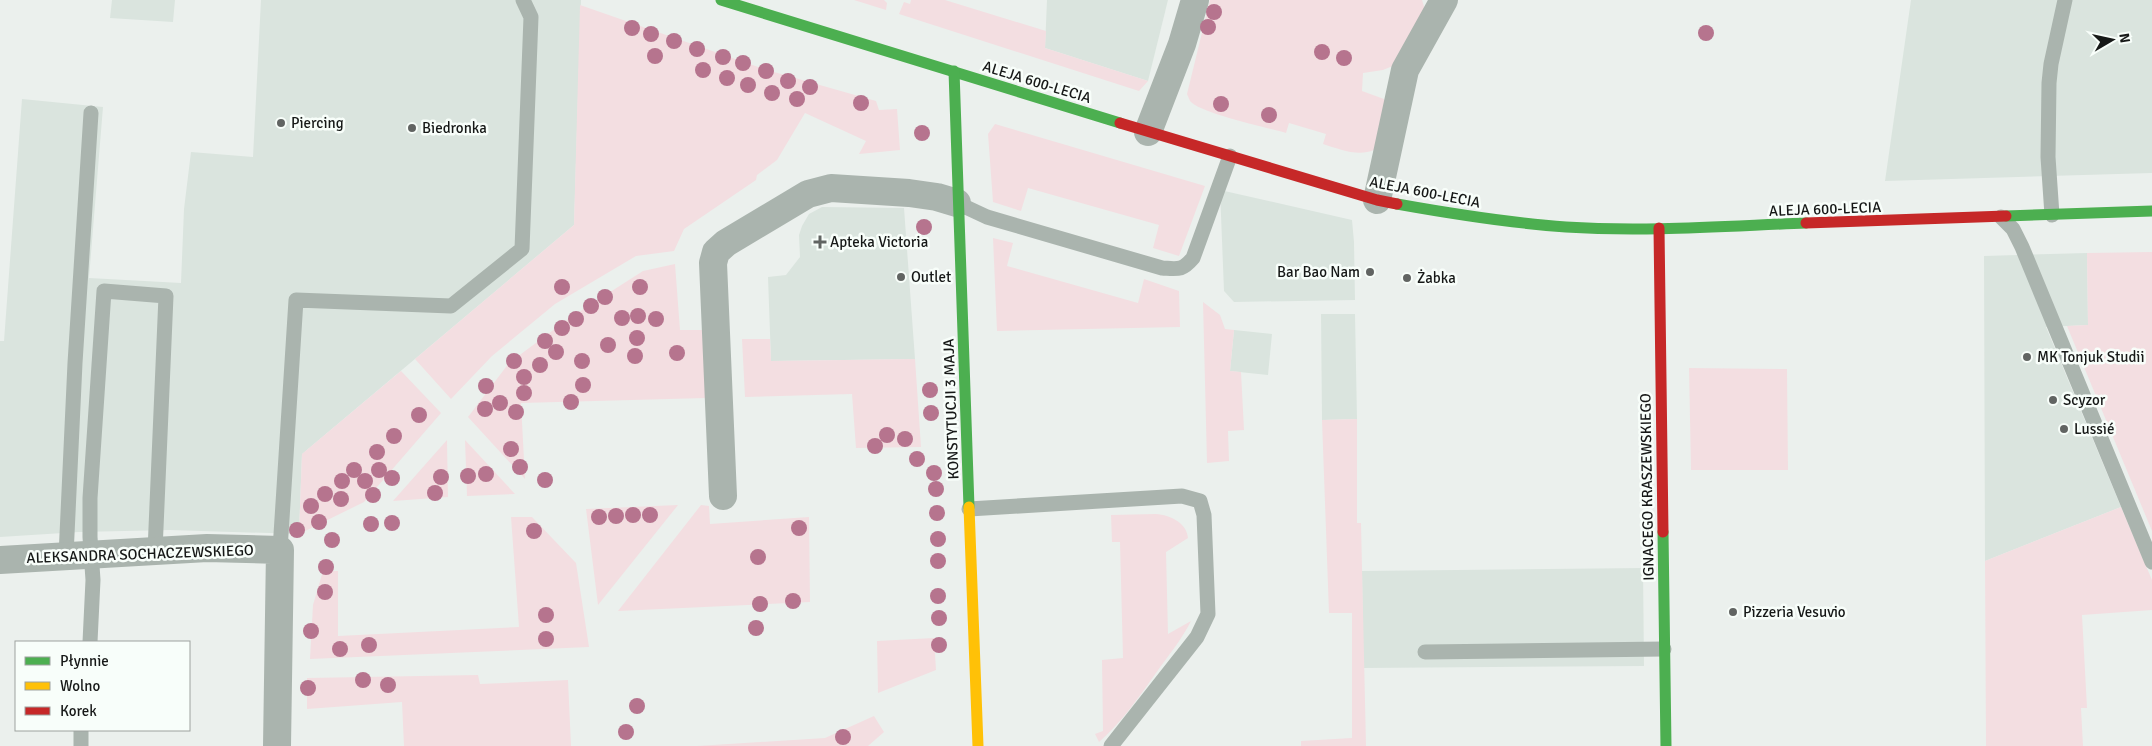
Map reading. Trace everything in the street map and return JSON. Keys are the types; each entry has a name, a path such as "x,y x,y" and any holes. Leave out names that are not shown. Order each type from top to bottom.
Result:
{"main road":[{"name":"ALEJA 600-LECIA","path":"721,0 1148,132 1378,200 1484,219 1567,227 1659,228 2152,211"},
{"name":"KONSTYTUCJI 3 MAJA","path":"954,71 957,203 978,746"},
{"name":"IGNACEGO KRASZEWSKIEGO","path":"1659,228 1666,746"}],"street":[{"path":"1148,132 1182,44 1196,0"},
{"path":"1378,200 1405,70 1444,0"},
{"path":"723,496 713,263 716,252 726,243 808,194 830,188 909,193 937,197 957,203"},
{"name":"ALEKSANDRA SOCHACZEWSKIEGO","path":"0,560 207,548 280,550"},
{"path":"277,746 280,550"}],"lane":[{"path":"280,550 296,300 451,306 522,249 531,17 523,0"},
{"path":"2052,215 2048,157 2049,84 2051,64 2065,0"},
{"path":"90,641 93,580 78,555 75,363 91,113"},
{"path":"957,203 987,217 1162,268 1185,268 1193,258 1230,156"},
{"path":"2001,217 2013,229 2022,247 2152,562"},
{"path":"78,555 90,498 104,291 166,296 155,551"},
{"path":"970,508 1182,496 1200,501 1204,515 1208,614 1197,636 1111,746"},
{"path":"1425,652 1664,649"},
{"path":"80,731 81,746"}],"shaded area":[{"path":"112,0 175,0 173,22 110,18"},
{"path":"261,0 581,0 574,225 302,454 299,534 170,530 79,532 0,537 0,341 4,341 22,99 103,107 89,278 181,283 184,209 191,152 253,157"},
{"path":"854,0 884,0 887,3 886,10"},
{"path":"911,0 945,0 1046,31 1045,48 1148,81 1139,91 899,14 904,2 910,4"},
{"path":"1047,0 1168,0 1148,81 1045,48"},
{"path":"1210,0 1422,0 1426,13 1395,65 1383,70 1363,73 1362,91 1384,99 1386,107 1374,150 1362,153 1342,150 1323,144 1326,134 1289,123 1286,133 1220,115 1196,106 1190,101 1187,94"},
{"path":"1911,0 2152,0 2152,173 1885,181"},
{"path":"580,5 767,70 876,101 879,110 897,109 900,150 859,154 866,141 805,113 777,160 757,175 756,180 684,229 674,251 636,256 555,304 492,356 451,399 415,359 574,225"},
{"path":"995,124 1205,186 1179,256 1153,248 1159,225 1028,188 1021,211 993,202 988,134"},
{"path":"1220,190 1352,220 1355,300 1234,302 1224,291"},
{"path":"822,207 904,208 915,359 771,361 768,277 786,275 800,257 799,235 802,226 809,214"},
{"path":"993,238 1013,243 1007,266 1138,303 1144,279 1179,291 1180,327 997,331"},
{"path":"2152,252 2152,531 2067,326 2088,325 2087,253"},
{"path":"2087,253 2088,325 2046,327 2121,507 1985,561 1984,256"},
{"path":"675,264 680,330 704,330 706,398 521,403 525,479 468,417 509,363 568,319 643,271"},
{"path":"1203,302 1220,315 1225,329 1234,330 1230,371 1241,372 1244,430 1228,431 1229,461 1207,463"},
{"path":"1321,314 1355,314 1357,419 1322,420"},
{"path":"1234,330 1272,334 1268,375 1230,371"},
{"path":"742,339 770,339 771,361 915,359 921,447 856,448 852,394 745,397"},
{"path":"1689,368 1787,369 1788,470 1691,470"},
{"path":"401,371 441,413 364,502 299,534 302,454"},
{"path":"1357,419 1357,523 1361,523 1366,746 1301,746 1301,741 1352,738 1352,613 1329,613 1322,420"},
{"path":"447,440 448,497 393,501"},
{"path":"465,440 515,494 467,496"},
{"path":"678,505 598,605 586,509"},
{"path":"701,505 709,506 710,524 809,517 810,602 618,611"},
{"path":"2121,507 2152,580 2152,610 2082,615 2087,708 2081,708 2083,746 1986,746 1985,561"},
{"path":"1156,514 1172,518 1181,524 1185,528 1188,538 1166,552 1168,634 1191,621 1179,641 1136,700 1115,727 1099,742 1095,734 1103,731 1102,660 1123,658 1120,542 1112,542 1111,515"},
{"path":"511,517 532,517 576,563 589,647 310,659 313,605 323,571 338,571 338,636 519,627"},
{"path":"1643,568 1644,666 1363,668 1362,571"},
{"path":"934,638 936,670 878,693 877,641"},
{"path":"478,675 480,684 568,680 571,746 404,746 402,702 307,709 307,678"},
{"path":"874,716 884,732 868,746 697,746 825,738"}],"traffic: fast":[{"path":"721,0 1120,123"},
{"path":"954,71 969,507"},
{"path":"1397,204 1481,218 1566,227 1656,229 1806,223"},
{"path":"2006,216 2152,211"},
{"path":"1663,532 1666,746"}],"traffic: slow":[{"path":"969,507 978,746"}],"traffic: jam":[{"path":"1120,123 1377,200 1397,204"},
{"path":"1806,223 2006,216"},
{"path":"1659,228 1663,532"}],"place":[{"name":"Piercing","path":"281,123"},
{"name":"Biedronka","path":"412,128"},
{"name":"Apteka Victoria","path":"820,242"},
{"name":"Bar Bao Nam","path":"1370,272"},
{"name":"Outlet","path":"901,277"},
{"name":"Żabka","path":"1407,278"},
{"name":"MK Tonjuk Studii","path":"2027,357"},
{"name":"Scyzor","path":"2053,400"},
{"name":"Lussié","path":"2064,429"},
{"name":"Pizzeria Vesuvio","path":"1733,612"}]}
